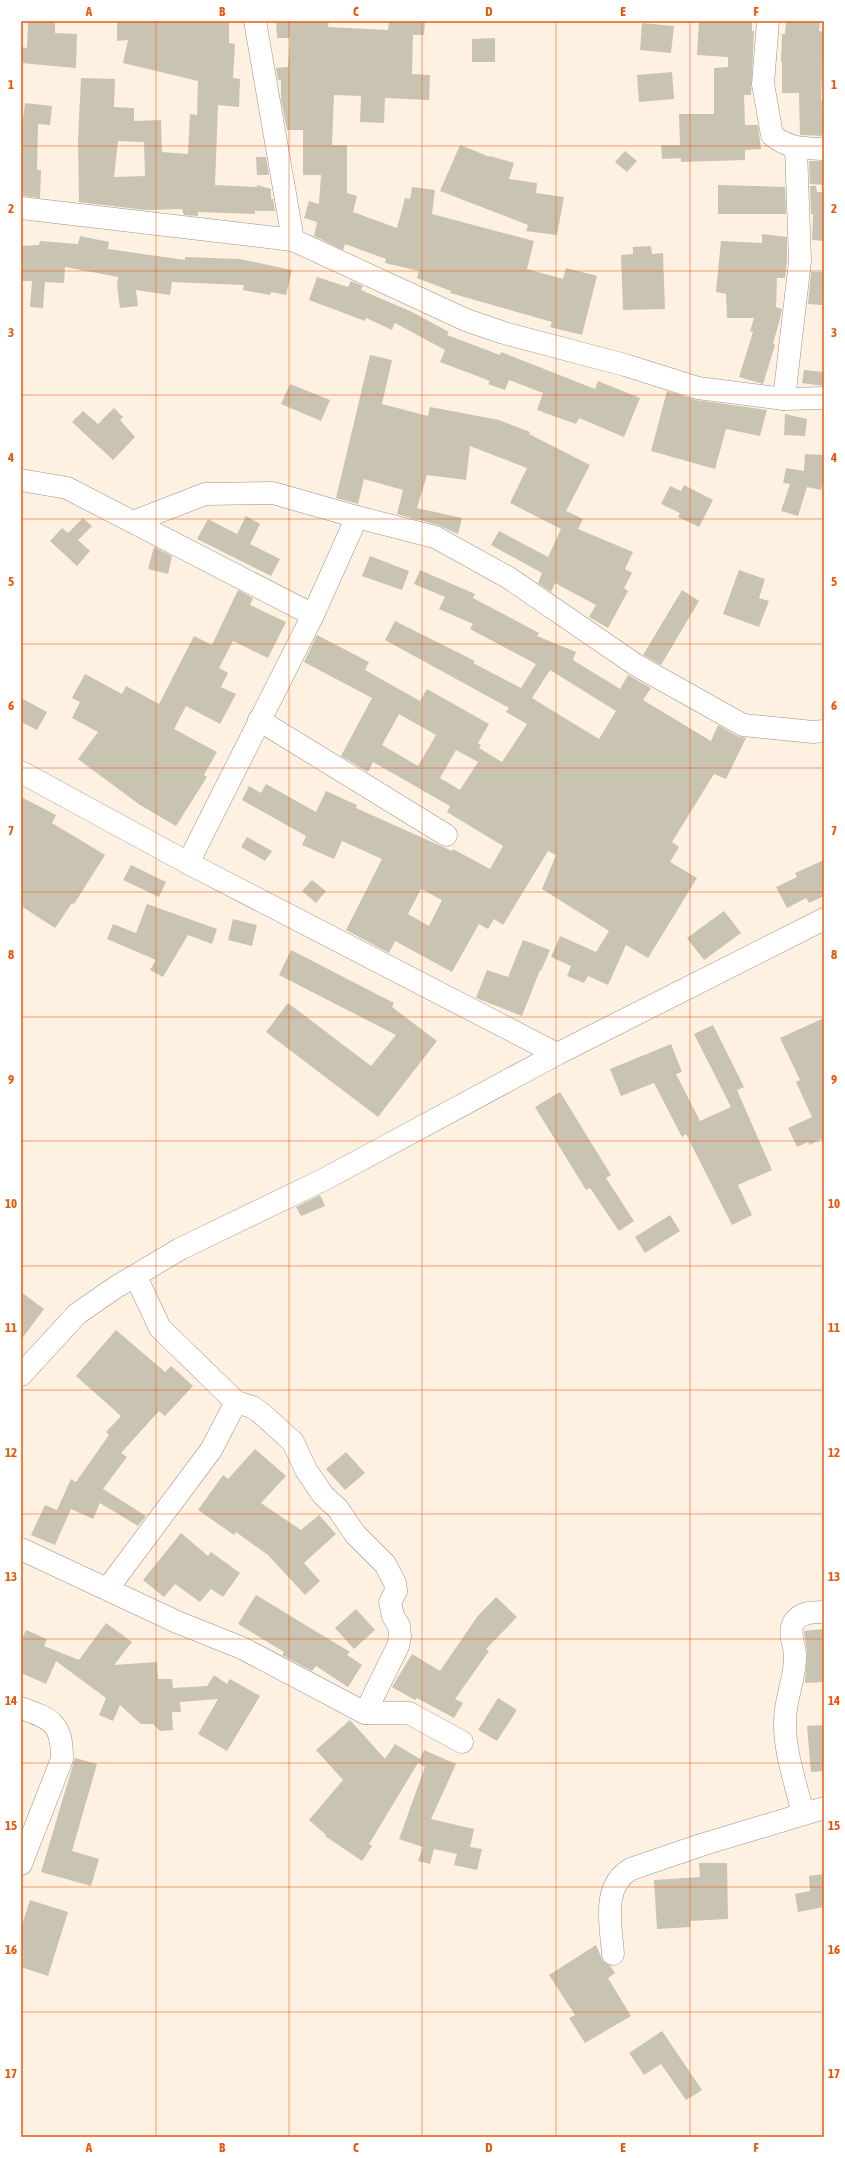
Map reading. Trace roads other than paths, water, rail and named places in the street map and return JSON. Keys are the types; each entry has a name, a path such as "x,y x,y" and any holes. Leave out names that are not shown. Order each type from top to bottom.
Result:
{"street":[{"path":"255,21 293,240"},
{"path":"768,21 763,84 772,135 782,144 796,148 824,149"},
{"path":"784,399 800,261 796,148"},
{"path":"21,208 293,240 466,320 504,333 625,365 698,388 784,399 824,398"},
{"path":"21,480 67,488 313,615"},
{"path":"133,522 205,494 273,493 435,537 509,578 636,664 743,725 813,732 824,731"},
{"path":"188,863 313,615 358,517"},
{"path":"259,720 446,835"},
{"path":"21,772 188,863 557,1054"},
{"path":"21,1375 77,1314 116,1287 180,1249 325,1179 557,1054 824,919"},
{"path":"136,1276 160,1328 236,1402 252,1407 262,1413 292,1442 306,1470 324,1495 338,1509 355,1534 385,1564 395,1583 396,1591 390,1602 393,1616 399,1626 400,1636 398,1646 365,1713"},
{"path":"108,1588 212,1450 236,1402"},
{"path":"21,1549 108,1588 177,1622 242,1648 365,1713 409,1713 462,1742"},
{"path":"803,1814 789,1754 785,1722 788,1693 795,1673 796,1653 791,1635 793,1624 799,1616 808,1613 824,1612"},
{"path":"21,1708 45,1716 57,1727 62,1741 62,1759 21,1864"},
{"path":"613,1954 610,1904 614,1887 622,1874 631,1869 701,1845 824,1808"}]}
